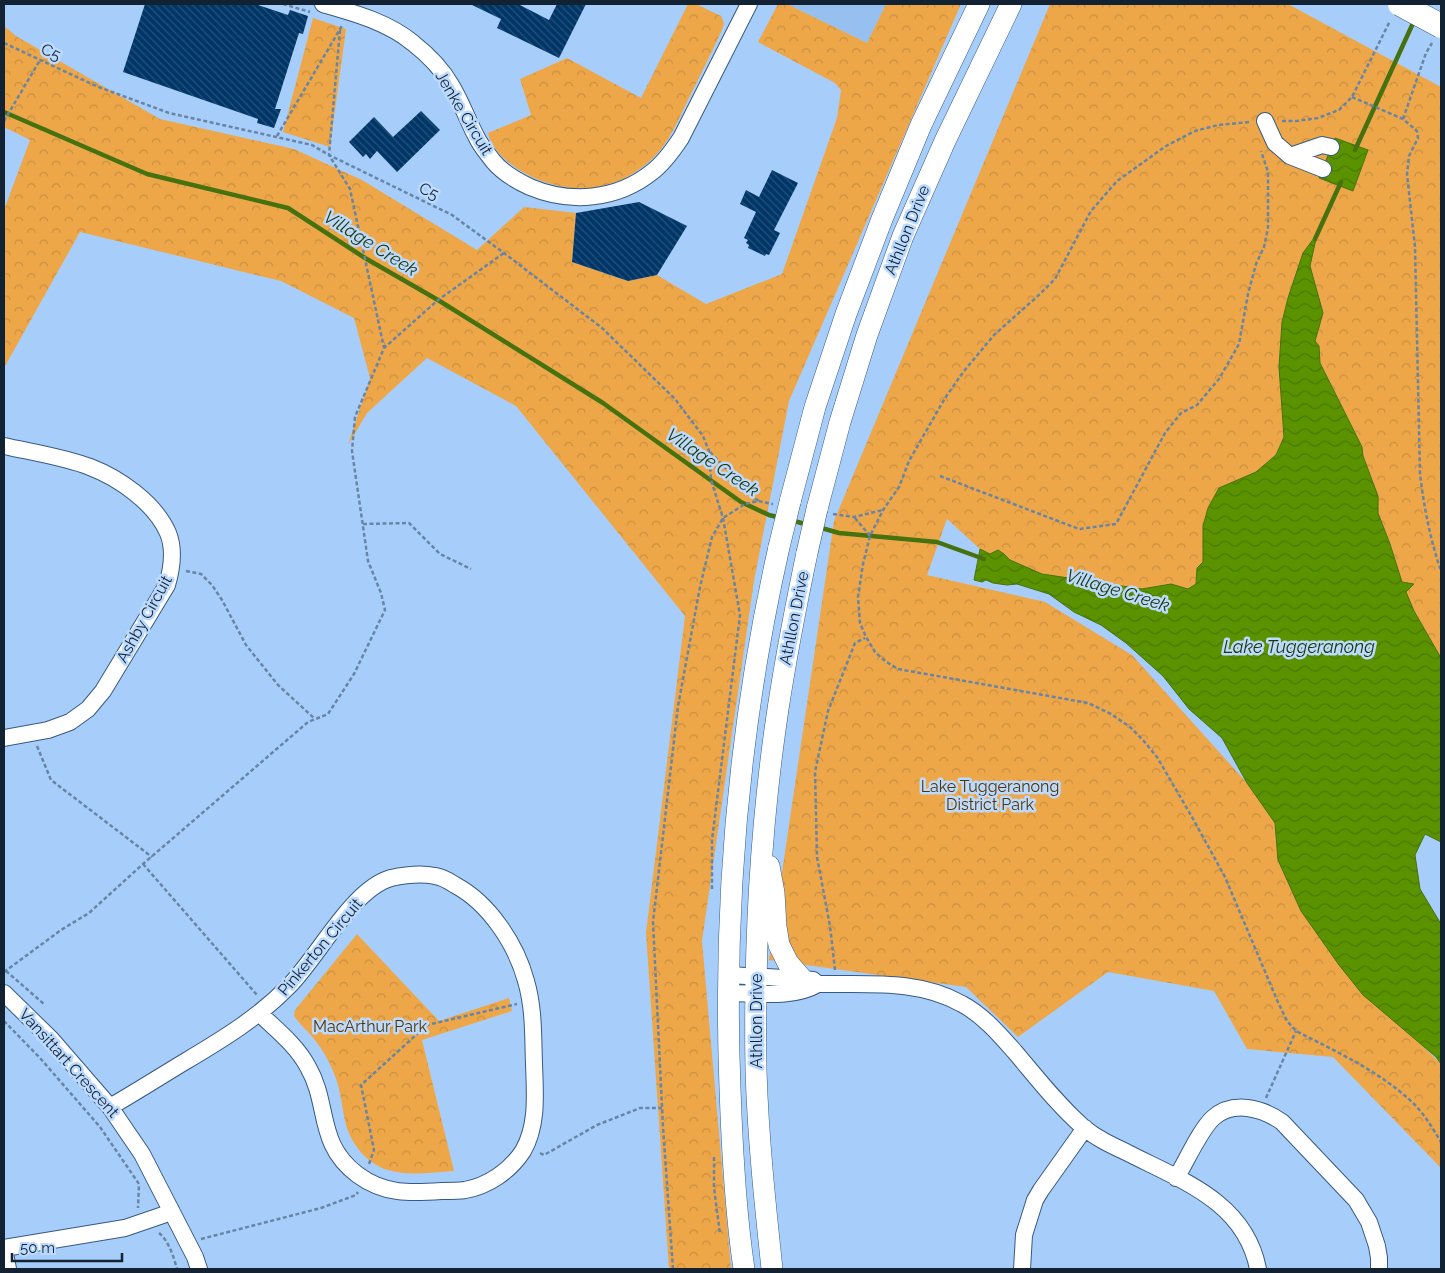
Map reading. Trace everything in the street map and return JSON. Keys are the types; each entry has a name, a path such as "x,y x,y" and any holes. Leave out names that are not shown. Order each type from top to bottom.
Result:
{"highway":[{"path":"1395,12 1438,33"}],"main road":[{"name":"Athllon Drive","path":"744,1269 732,1144 728,984 731,885 740,781 754,679 779,547 790,502 815,407 846,314 878,228 922,125 979,4"},
{"name":"Athllon Drive","path":"772,1269 760,1158 756,1071 758,909 763,834 778,710 790,632 817,509 840,422 867,334 903,236 945,141 1011,4"},
{"path":"763,834 774,893 776,927 780,945 788,963 810,981"}],"street":[{"name":"Jenke Circuit","path":"323,4 380,23 413,43 436,65 450,83 477,138 495,163 507,173 520,182 540,191 560,196 584,198 611,193 632,185 652,172 668,156 681,138 749,4"},
{"path":"1265,121 1275,144 1290,156 1323,169"},
{"path":"1290,156 1322,145 1331,147"},
{"name":"Ashby Circuit","path":"4,446 89,467 113,478 136,494 156,513 168,533 172,551 172,569 167,585 103,691 88,708 70,722 48,730 4,738"},
{"name":"Pinkerton Circuit","path":"110,1107 232,1033 263,1010 291,984 353,905 369,890 388,879 410,874 434,876 443,878 467,892 493,918 502,929 516,954 526,980 530,1001 535,1105 532,1128 524,1149 511,1166 493,1180 465,1190 402,1193 382,1189 355,1173 339,1158 327,1134 317,1086 309,1067 263,1010"},
{"path":"728,984 756,985 810,981 837,984 906,986 934,992 962,1004 1000,1035 1061,1106 1084,1128 1112,1145 1210,1196 1230,1213 1246,1234 1256,1258 1258,1269"},
{"name":"Vansittart Crescent","path":"4,993 51,1039 110,1107 142,1154 196,1257 199,1269"},
{"path":"1176,1178 1203,1132 1218,1114 1232,1108 1249,1108 1274,1117 1282,1122 1356,1200 1369,1222 1377,1246 1379,1269"},
{"path":"1022,1269 1024,1235 1035,1200 1084,1128"},
{"path":"8,1269 4,1248 125,1228 171,1210"}],"path":[{"path":"277,137 350,12"},
{"path":"1395,12 1352,97 1339,110 1318,118 1297,121 1265,121 1218,125 1195,131 1166,146 1117,180 1091,210 1055,279 994,335 964,371 945,398 909,461 899,487 883,510 870,536 858,597 860,623 866,637 875,652 898,669 1088,703 1111,714 1130,727 1144,740 1157,757 1225,877 1287,1021 1296,1031 1377,1074 1400,1092 1416,1106 1441,1142"},
{"path":"340,30 329,155 350,189 384,348"},
{"path":"1403,119 1426,53 1438,33"},
{"name":"C5","path":"4,43 96,86 169,113 312,145 452,215 602,328 675,399 703,436 709,451 711,480 723,518 712,537 700,587 678,706 653,922 662,1108"},
{"path":"4,121 40,60"},
{"path":"1352,97 1403,119 1417,131 1418,138 1409,156 1407,174 1415,247 1420,474 1432,545 1441,571"},
{"path":"940,476 1079,529 1116,524 1165,433 1181,413 1196,405 1219,379 1239,344 1248,294 1256,264 1264,247 1268,228 1268,172 1260,147"},
{"path":"44,1004 5,971 61,930 89,913 308,722 328,714 354,674 385,610 381,593 368,561 352,451 355,417 384,348 438,300 504,253"},
{"path":"709,451 758,501"},
{"path":"839,515 854,517 883,510"},
{"path":"854,517 870,536"},
{"path":"363,524 409,523 440,554 471,569"},
{"path":"172,569 201,574 212,585 246,645 278,686 315,719"},
{"path":"837,984 830,926 817,858 815,772 828,711 855,643 866,637"},
{"path":"32,732 51,780 152,857"},
{"path":"143,864 263,1010"},
{"path":"168,1247 321,1208 356,1195 374,1150 361,1085 427,1025 530,1001"},
{"path":"4,1021 40,1058 100,1126 139,1184 138,1218 163,1236 174,1258 177,1269"},
{"path":"1260,1111 1296,1031"},
{"path":"524,1149 544,1154 597,1125 640,1108 662,1108 673,1269"}],"shaded area":[{"path":"787,4 886,4 867,43"}],"green space":[{"path":"688,4 696,4 721,16 724,23 722,30 673,131 654,157 641,168 614,183 585,188 570,188 532,177 508,162 495,148 488,133 531,115 520,79 567,58 641,98"},
{"path":"778,4 787,4 867,43 886,4 961,4 789,401 754,581 702,941 731,1269 669,1269 646,933 685,616 516,406 427,358 367,413 348,445 370,378 354,318 281,281 80,232 4,368 4,210 30,140 4,127 4,26 16,36 160,119 294,149 362,180 477,250 524,207 576,213 572,262 628,281 657,275 706,304 782,274 837,118 841,90 835,83 758,42"},
{"name":"Lake Tuggeranong District Park","path":"1050,4 1288,4 1441,87 1441,658 1414,611 1402,582 1378,513 1378,496 1363,456 1362,447 1320,363 1319,346 1315,341 1323,313 1310,266 1316,235 1303,253 1282,322 1279,367 1284,436 1276,455 1256,472 1219,488 1203,526 1203,562 1197,568 1196,584 1188,589 1171,584 1142,589 1041,574 1010,560 1004,554 991,554 980,549 947,519 927,575 1045,602 1132,655 1247,783 1275,823 1278,860 1301,911 1339,965 1441,1064 1441,1168 1333,1057 1247,1049 1214,991 1108,972 1018,1037 966,987 769,960 834,521"},
{"path":"313,18 346,29 330,147 283,132"},
{"name":"MacArthur Park","path":"357,934 439,1021 509,998 512,1011 422,1040 454,1171 407,1173 384,1169 369,1160 357,1148 349,1133 337,1082 329,1061 312,1036 294,1016 295,1010"}],"water":[{"path":"1335,138 1368,150 1353,191 1319,178"},
{"name":"Lake Tuggeranong","path":"1317,234 1310,266 1323,313 1315,341 1319,346 1320,363 1362,447 1363,456 1378,496 1378,513 1402,582 1414,584 1406,592 1414,611 1441,658 1441,842 1425,834 1415,855 1420,889 1441,924 1441,1064 1436,1057 1363,995 1339,965 1301,911 1278,860 1275,823 1247,783 1222,738 1189,709 1163,676 1126,643 1101,625 1074,612 1049,594 1017,584 1007,585 986,580 982,582 974,580 980,549 990,554 998,550 1010,560 1042,574 1142,589 1171,584 1188,589 1196,584 1197,568 1203,562 1203,526 1208,508 1219,488 1256,472 1276,455 1284,437 1279,367 1282,322 1303,253"}],"building":[{"path":"145,4 255,4 288,15 290,10 308,16 303,34 299,33 275,109 281,109 274,128 257,123 258,119 123,72"},
{"path":"470,4 518,4 549,20 557,4 586,4 559,58 497,28 501,19"},
{"path":"421,111 440,130 397,172 377,151 370,159 366,154 363,157 349,142 374,117 393,137"},
{"path":"772,170 798,183 774,230 780,233 769,255 766,254 765,256 748,248 749,245 746,243 748,240 744,238 756,212 740,204 746,190 759,197"},
{"path":"639,202 687,226 657,275 628,281 572,262 576,213"}],"waterway":[{"path":"1355,150 1414,21"},
{"name":"Village Creek","path":"4,112 147,174 288,208 365,258 438,300 603,403 741,502 769,515 781,518"},
{"path":"1315,239 1341,182"},
{"name":"Village Creek","path":"791,520 808,525"},
{"name":"Village Creek","path":"818,527 839,533 937,542 984,559"}]}
